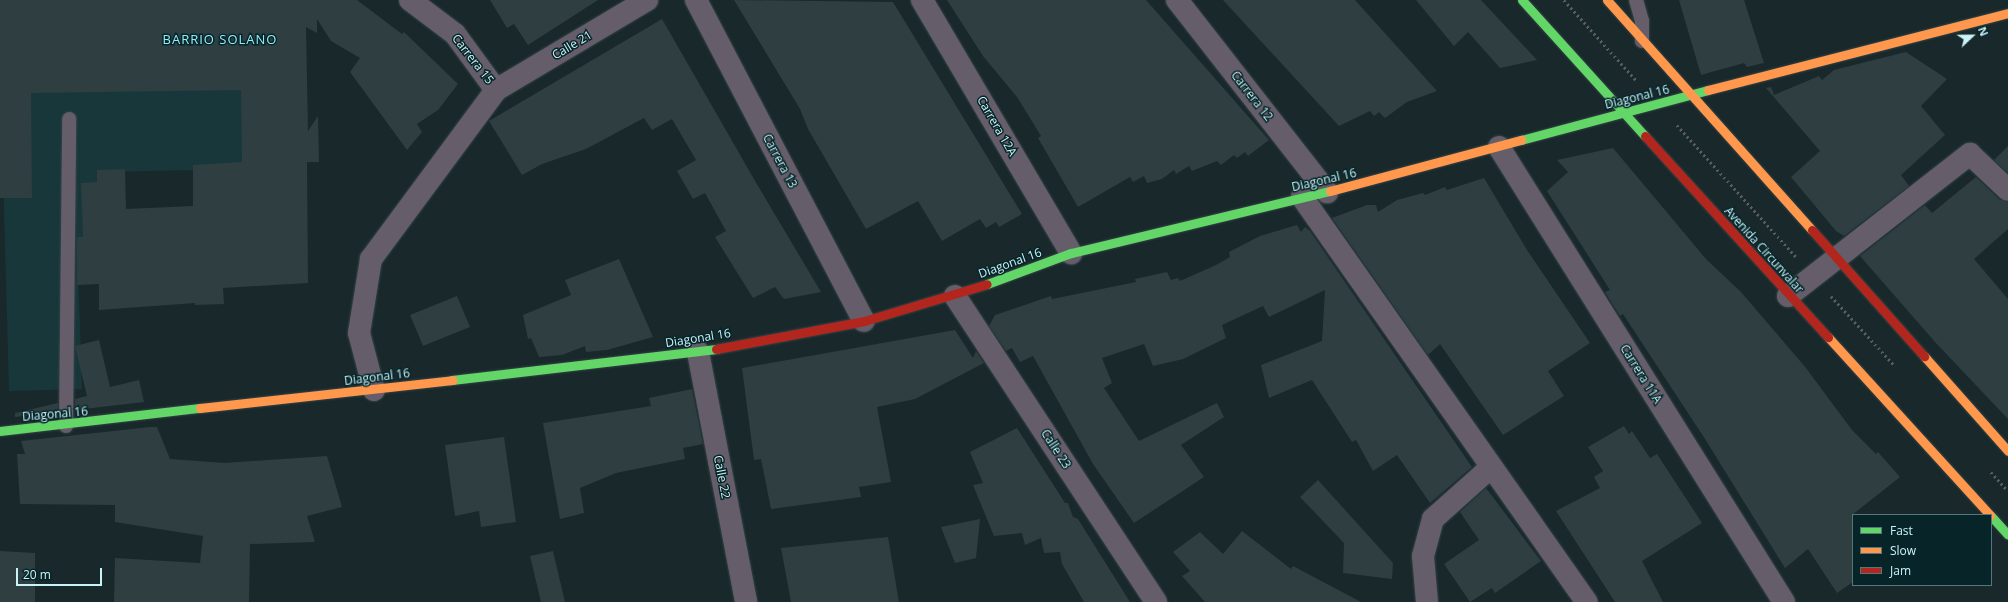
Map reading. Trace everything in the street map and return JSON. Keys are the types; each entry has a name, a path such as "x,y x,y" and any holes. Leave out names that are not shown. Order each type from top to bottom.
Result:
{"street":[{"name":"Carrera 15","path":"410,0 455,34 496,90"},
{"name":"Calle 21","path":"496,90 647,0"},
{"name":"Carrera 13","path":"696,0 864,321"},
{"name":"Carrera 12A","path":"922,0 1071,253"},
{"name":"Carrera 12","path":"1177,0 1327,192"},
{"name":"Avenida Circunvalar","path":"1522,0 1788,296 1988,514"},
{"path":"1606,0 1689,96 2008,451"},
{"name":"Diagonal 16","path":"0,431 66,426 698,352 864,321 955,296 1071,253 1327,192 1499,147 1656,103 1689,96 2008,13"},
{"path":"374,390 359,333 371,259 496,90"},
{"name":"Carrera 11A","path":"1499,147 1784,602"},
{"path":"1788,296 1970,154 2008,190"},
{"path":"1302,197 1490,468 1587,602"},
{"name":"Calle 23","path":"955,296 1156,602"},
{"name":"Calle 22","path":"698,352 746,602"},
{"path":"1427,602 1423,556 1433,519 1490,468"},
{"name":"Avenida Circunvalar","path":"1992,518 2008,535"}],"lane":[{"path":"1636,0 1642,21 1642,41"},
{"path":"66,426 69,119"}],"path":[{"path":"1564,0 1656,103"}],"shaded area":[{"path":"247,53 250,169 97,172 98,211 90,238 77,238 82,389 9,391 0,59"}],"building":[{"path":"0,0 357,0 402,34 404,32 458,84 438,110 417,124 422,132 407,150 350,72 360,58 331,41 317,19 317,33 306,27 308,131 318,116 319,162 307,162 308,283 223,288 224,304 195,305 195,303 99,310 99,284 77,285 77,237 83,237 81,183 97,182 97,170 125,169 126,209 193,206 193,165 242,162 241,90 31,93 32,198 0,198"},
{"path":"490,0 598,0 528,45 514,24 507,28"},
{"path":"734,0 893,2 1022,214 999,227 996,222 986,228 980,219 942,241 918,201 866,229 808,129 800,109"},
{"path":"947,0 1146,0 1269,140 1248,156 1245,152 1237,158 1234,155 1221,165 1217,161 1192,171 1189,166 1176,174 1174,170 1162,179 1147,183 1144,176 1133,182 1130,177 1078,207 1038,138 1041,136 1017,97 983,56"},
{"path":"1223,0 1355,0 1437,91 1407,102 1385,118 1379,112 1374,116 1370,111 1339,126"},
{"path":"1416,0 1481,0 1537,60 1500,68 1468,32 1454,46"},
{"path":"1679,0 1744,0 1764,63 1747,67 1744,63 1701,75"},
{"path":"662,19 821,292 784,299 775,287 753,298 715,237 726,231 705,193 693,199 677,171 696,160 672,119 652,130 644,118 586,149 542,164 522,175 489,121"},
{"path":"1906,52 1947,79 1921,106 1945,135 1901,175 1909,186 1844,236 1836,231 1791,177 1820,151 1766,88 1771,87 1774,95 1819,76 1822,80 1834,70"},
{"path":"2008,146 2008,173 1994,160"},
{"path":"1613,148 1706,259 1741,292 1806,368 1852,430 1876,454 1878,452 1900,477 1852,514 1852,583 1837,593 1808,549 1785,568 1705,439 1623,314 1620,316 1605,292 1610,290 1547,191 1568,172 1557,160"},
{"path":"1976,177 1999,199 2008,202 2008,229 1974,259 2008,299 2008,419 1935,342 1860,256 1925,205 1932,213"},
{"path":"1484,178 1527,250 1590,343 1548,371 1564,396 1503,435 1440,344 1428,355 1332,218 1367,205 1376,205 1378,212 1397,200 1423,193 1425,195 1445,187 1447,190"},
{"path":"1297,225 1301,232 1305,227 1310,231 1472,467 1430,503 1397,455 1373,471 1356,440 1352,442 1312,380 1269,398 1261,365 1322,341 1325,290 1269,317 1263,306 1222,325 1226,338 1183,359 1153,366 1144,344 1102,358 1112,383 1104,388 1139,441 1217,403 1224,417 1181,445 1204,477 1134,523 1093,464 1033,356 1020,362 1012,348 1006,351 989,326 995,315 1051,296 1052,299 1136,282 1135,279 1167,272 1171,280 1178,278 1180,281 1216,265 1230,257 1229,252 1260,236"},
{"path":"619,259 653,337 607,350 586,352 585,346 562,355 539,357 531,338 528,339 523,315 571,295 565,280"},
{"path":"457,296 470,327 423,346 410,315"},
{"path":"955,330 973,358 976,351 984,363 915,399 877,407 891,482 859,487 861,497 771,509 761,459 754,460 742,368"},
{"path":"99,340 110,387 139,380 144,402 75,410 75,399 87,396 75,346"},
{"path":"692,389 703,444 683,448 685,459 616,473 580,488 584,513 560,519 543,423 651,406 649,398"},
{"path":"58,403 58,412 15,417 15,413"},
{"path":"1624,426 1629,434 1632,431 1650,458 1657,454 1702,523 1642,561 1663,602 1615,602 1556,511 1600,488 1594,477 1603,471 1588,447"},
{"path":"157,427 170,459 225,463 327,456 342,507 307,516 315,542 250,544 249,602 114,602 115,558 200,563 203,536 115,522 115,505 20,504 17,454 25,454 21,441"},
{"path":"1017,428 1065,503 1068,503 1073,517 1078,519 1130,602 1084,602 1062,564 1060,552 1044,553 1041,538 1025,545 1022,533 994,536 973,485 983,483 970,452"},
{"path":"504,437 516,522 481,527 479,511 455,516 445,445"},
{"path":"1318,480 1393,563 1392,579 1343,573 1344,543 1300,497"},
{"path":"1486,488 1541,561 1495,593 1492,588 1470,602 1444,564 1479,540 1460,512"},
{"path":"980,519 976,558 955,563 941,527"},
{"path":"1242,531 1291,569 1293,566 1361,602 1205,602 1182,576 1190,571 1173,552 1200,532 1223,554"},
{"path":"888,537 899,602 791,602 781,548"},
{"path":"0,551 35,553 35,602 0,602"},
{"path":"553,551 565,602 541,602 530,556"}],"traffic: fast":[{"path":"1522,0 1645,136"},
{"path":"1521,140 1708,90"},
{"path":"987,284 1071,253 1330,191"},
{"path":"452,380 716,349"},
{"path":"0,431 200,408"},
{"path":"1992,517 2008,535"}],"traffic: slow":[{"path":"1607,0 1812,230"},
{"path":"1708,90 2008,13"},
{"path":"1330,191 1521,140"},
{"path":"1828,337 1989,514"},
{"path":"1924,356 2008,451"},
{"path":"200,408 452,380"}],"traffic: jam":[{"path":"1645,136 1828,337"},
{"path":"1812,230 1924,356"},
{"path":"716,349 864,321 987,284"}],"district":[{"name":"BARRIO SOLANO","path":"220,39"}]}
